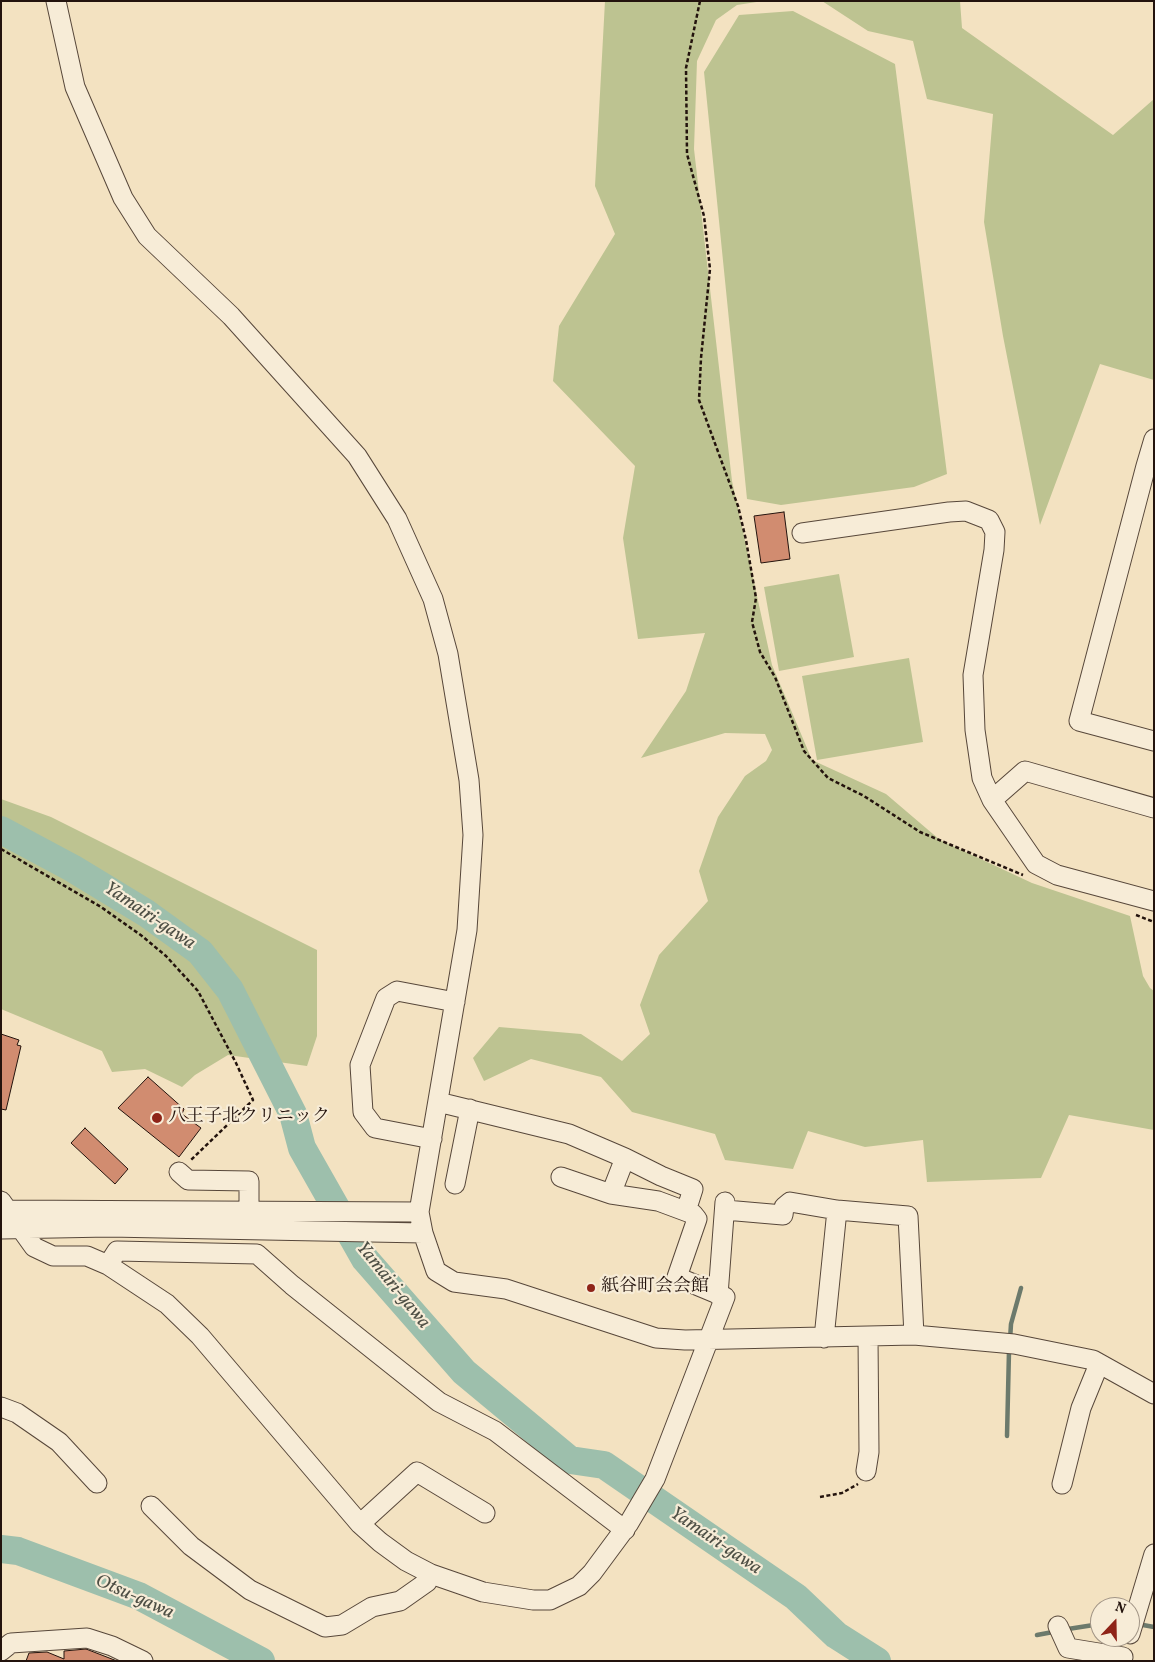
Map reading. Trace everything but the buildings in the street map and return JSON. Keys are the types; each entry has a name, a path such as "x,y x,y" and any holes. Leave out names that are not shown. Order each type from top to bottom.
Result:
{"street":[{"path":"56,1 75,87 123,198 147,236 231,316 357,456 397,519 433,599 448,654 469,780 473,836 467,930 419,1212 423,1233 436,1271 454,1282 506,1289 656,1338 685,1340 709,1338 914,1336 1014,1344 1093,1360 1154,1394"},
{"path":"1154,439 1150,466 1079,721 1154,741"},
{"path":"802,533 966,510 988,520 995,532 994,550 973,675 975,730 982,778 992,800 1036,864 1057,875 1154,901"},
{"path":"992,800 1025,770 1154,808"},
{"path":"432,1139 375,1128 363,1112 360,1065 386,998 397,991 455,1002"},
{"path":"438,1102 569,1134 625,1158 693,1189 686,1211"},
{"path":"455,1184 470,1109"},
{"path":"610,1194 625,1158"},
{"path":"179,1172 188,1180 249,1181 248,1211"},
{"path":"419,1212 4,1207 10,1228 34,1246 53,1256 86,1256 108,1266 167,1304 200,1336 360,1524 406,1561 431,1574 483,1592 511,1598 550,1600 579,1586 627,1527 654,1479 725,1297 677,1277 697,1219 686,1211 658,1201 610,1194 561,1177"},
{"path":"718,1295 725,1206 783,1216 786,1203 790,1202 837,1210 909,1218 914,1336"},
{"path":"824,1338 837,1210"},
{"path":"10,1228 325,1230 423,1233"},
{"path":"108,1266 117,1252 257,1254 292,1285 439,1402 495,1431 627,1527"},
{"path":"866,1471 868,1452 868,1337"},
{"path":"1062,1484 1080,1408 1099,1364"},
{"path":"1,1407 17,1412 59,1442 97,1484"},
{"path":"360,1524 417,1472 485,1513"},
{"path":"151,1506 191,1546 250,1590 325,1626 342,1625 372,1607 400,1601 428,1582 431,1574"},
{"path":"1140,1602 1154,1554"},
{"path":"1058,1626 1068,1648 1123,1659 1127,1647"},
{"path":"1,1651 11,1643 87,1638 112,1646 143,1661"}],"path":[{"path":"1,850 101,907 142,936 166,956 198,991 253,1100 179,1172"},
{"path":"820,1496 834,1495 850,1490 860,1482 866,1471"}],"green space":[{"path":"605,1 763,1 737,5 716,20 697,61 694,149 732,481 772,665 812,760 886,794 940,840 1032,883 1130,916 1143,976 1154,991 1154,1130 1069,1115 1041,1178 927,1182 923,1140 865,1147 808,1131 793,1169 725,1160 715,1134 632,1112 601,1077 531,1059 484,1081 473,1058 499,1027 581,1034 622,1061 650,1034 640,1005 659,955 708,901 699,871 718,817 745,776 766,761 772,750 765,734 725,733 641,758 686,691 705,633 638,639 623,538 635,466 553,381 559,326 615,234 595,186"},
{"path":"822,1 960,1 962,28 1113,135 1154,99 1154,380 1100,364 1040,525 1003,336 984,222 993,114 927,99 913,41 868,31"},
{"path":"793,11 895,64 947,474 914,487 781,505 747,499 704,72 739,15"},
{"path":"839,574 854,657 779,671 764,587"},
{"path":"909,658 923,742 817,760 802,676"},
{"path":"1,799 51,817 317,950 317,1036 307,1066 228,1055 195,1075 182,1087 145,1069 112,1072 102,1051 1,1009"}],"waterway":[{"name":"Yamairi-gawa","path":"1,830 72,868 146,913 200,952 230,990 293,1114 302,1148 365,1259 464,1372 570,1460 604,1465 796,1597 836,1635 877,1661"},
{"path":"1010,1340 1011,1324 1021,1288"},
{"path":"1007,1436 1009,1351"},
{"name":"Otsu-gawa","path":"1,1549 18,1551 139,1596 261,1661"},
{"path":"1143,1625 1154,1627"},
{"path":"1068,1629 1090,1626"},
{"path":"1037,1635 1053,1632"}],"place":[{"name":"八王子北クリニック","path":"157,1118"},
{"name":"紙谷町会会館","path":"591,1288"}]}
